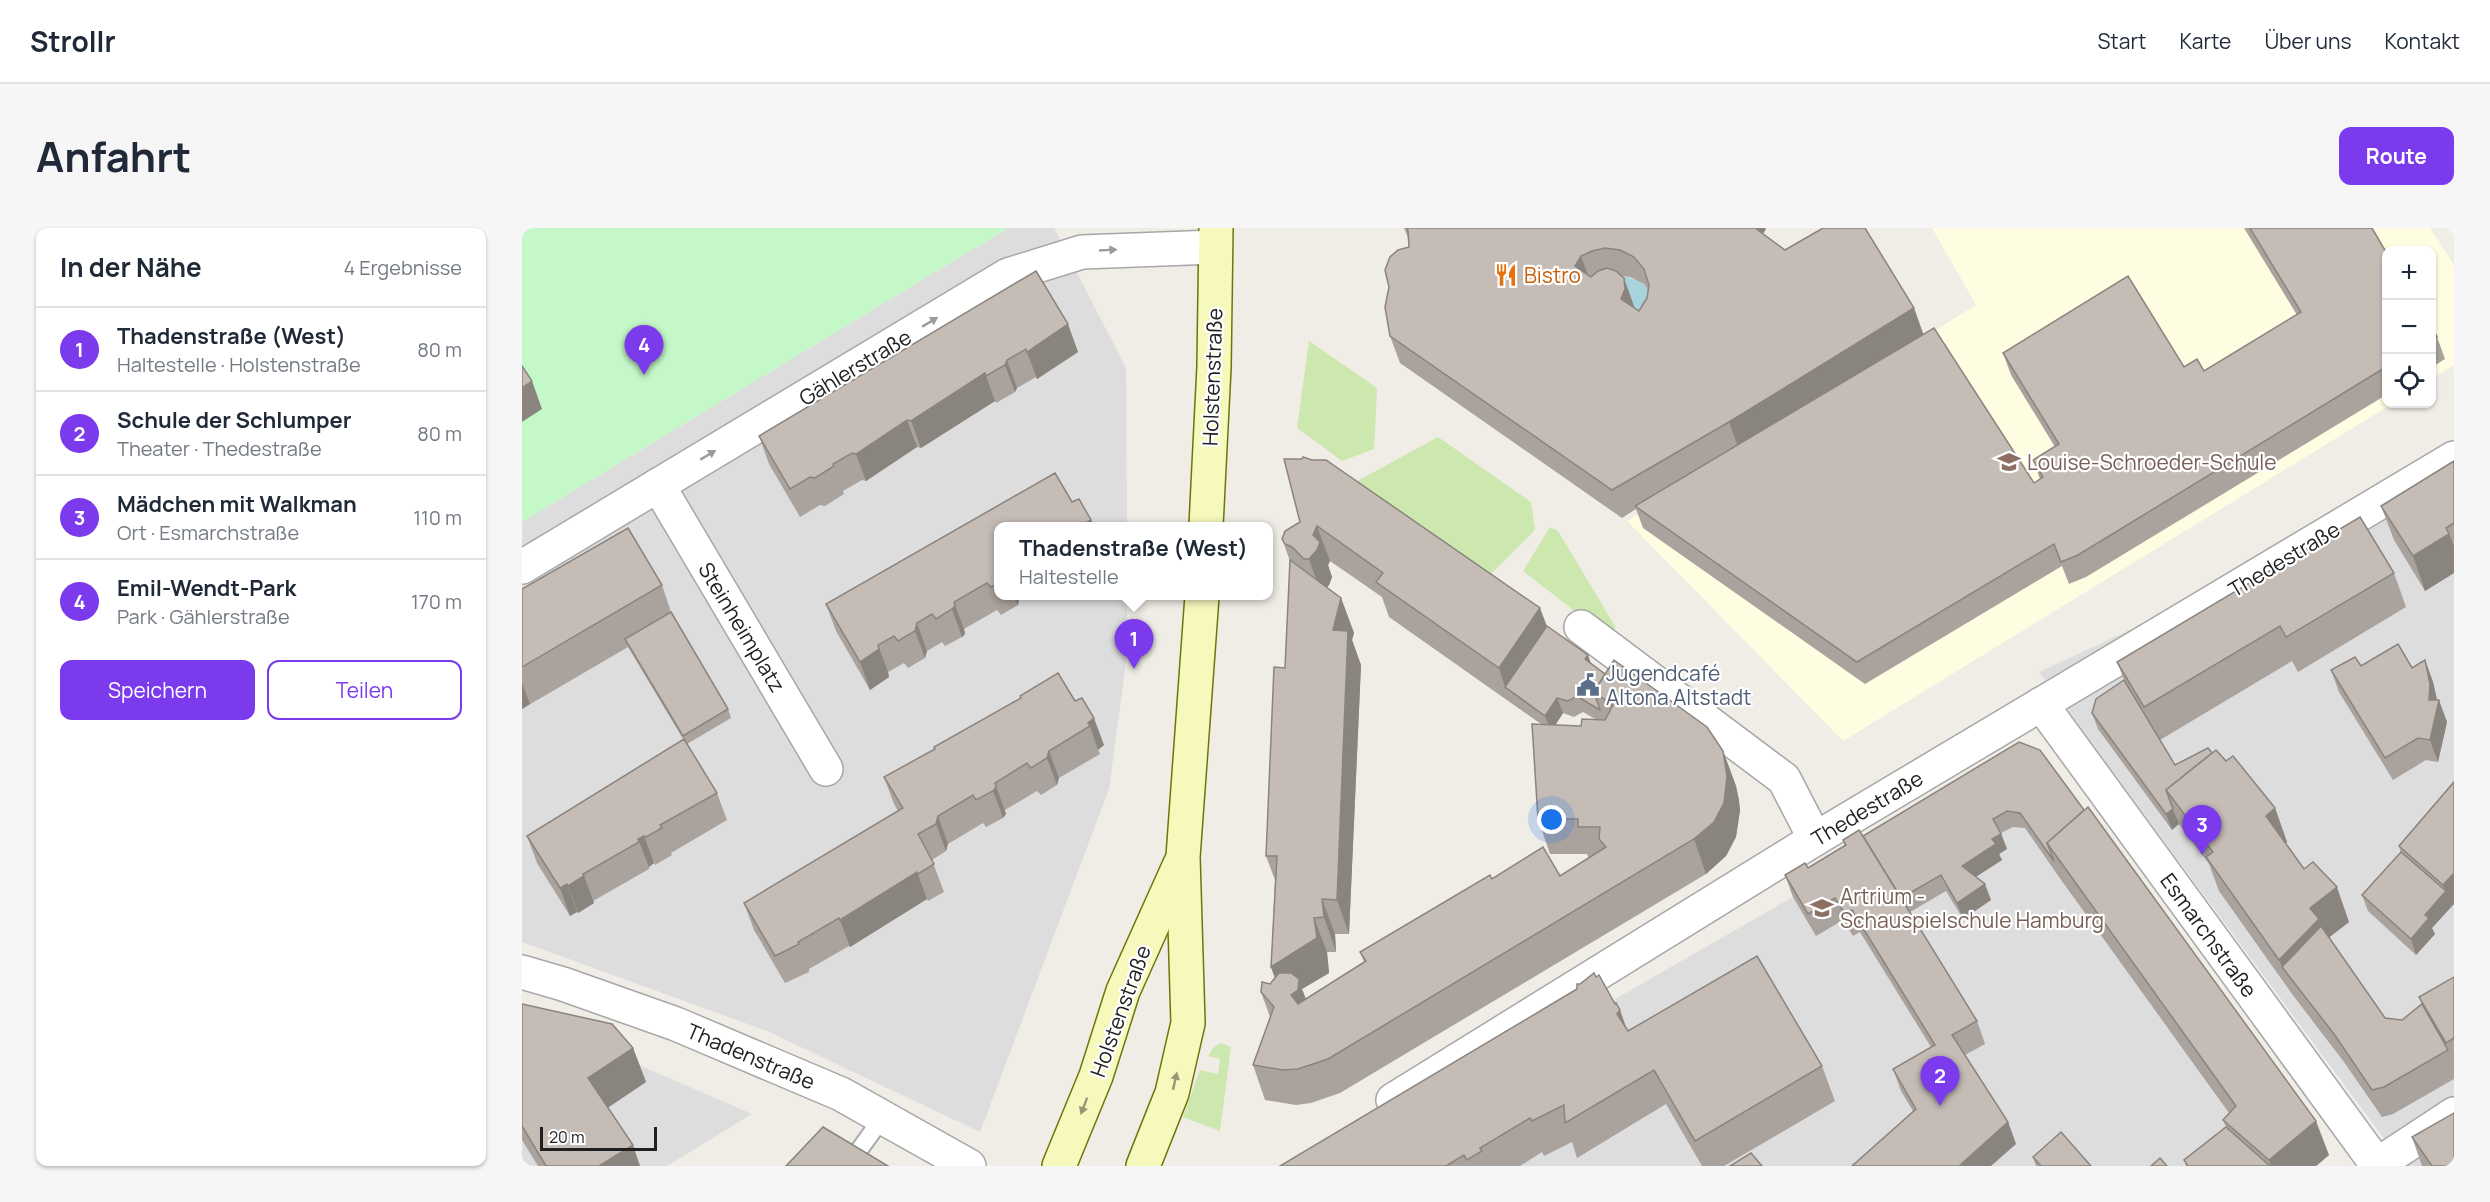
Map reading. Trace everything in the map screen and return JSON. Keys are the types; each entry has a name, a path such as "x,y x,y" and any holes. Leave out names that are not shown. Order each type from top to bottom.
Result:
{"main road":[{"name":"Holstenstraße","path":"1206,522 1214,367 1215,238"},
{"name":"Holstenstraße","path":"1143,1166 1172,1093 1188,1023 1184,857 1202,600"},
{"name":"Holstenstraße","path":"1059,1166 1096,1076 1123,991 1184,857"}],"street":[{"name":"Gählerstraße","path":"522,567 1008,275 1082,252 1215,238"},
{"name":"Thedestraße","path":"1366,1116 1815,839 2454,458"},
{"name":"Steinheimplatz","path":"658,485 826,769"},
{"path":"1581,627 1784,779 1815,839"},
{"name":"Esmarchstraße","path":"2041,704 2376,1166"},
{"name":"Thadenstraße","path":"522,972 676,1024 841,1094 969,1166"},
{"path":"2376,1166 2454,1114"}],"lane":[{"path":"849,1164 883,1117"}],"shaded area":[{"path":"1008,228 1054,228 1126,368 1127,522 994,522 994,600 1127,600 1127,655 1109,789 980,1132 767,1031 522,942 522,522"},
{"name":"Louise-Schroeder-Schule","path":"1932,228 2430,228 2454,265 2454,365 2436,376 2436,246 2382,246 2382,408 2385,408 1843,741 1627,521 1976,305"},
{"path":"2454,480 2454,1166 2401,1166 2403,1164 2039,672"},
{"path":"2025,757 2329,1155 2316,1166 1324,1166 1793,897"},
{"path":"522,1035 625,1059 752,1114 667,1166 522,1166"}],"green space":[{"path":"522,228 1008,228 522,522"},
{"path":"1309,341 1377,388 1374,449 1342,461 1297,428"},
{"path":"1438,437 1531,502 1535,530 1488,577 1350,485"},
{"path":"1550,527 1558,531 1616,628 1604,634 1523,571"},
{"path":"1221,1043 1231,1047 1220,1131 1183,1117 1200,1070 1218,1074 1220,1059 1208,1056 1213,1048"}],"water":[{"path":"1615,275 1637,280 1649,290 1654,304 1657,326 1591,284"}],"building":[{"path":"1407,228 1755,228 1785,250 1823,228 1865,228 1914,308 1729,422 1612,490 1390,336 1385,307 1389,287 1385,270 1390,257 1398,250 1409,247","holes":["1605,248 1620,250 1634,257 1644,269 1649,285 1647,298 1639,311 1621,299 1625,289 1624,278 1616,271 1607,268 1591,277 1575,266 1581,256 1592,251"]},
{"name":"Louise-Schroeder-Schule","path":"2250,228 2372,228 2382,246 2382,369 2078,555 2061,562 2054,544 1857,662 1635,506 1934,328 2034,483 2043,477 2033,460 2059,444 2003,353 2128,276 2184,367 2197,359 2204,371 2301,312"},
{"path":"1036,271 1068,324 1027,352 1026,349 1007,360 1005,365 986,376 985,373 856,454 852,453 815,478 810,477 790,489 759,436"},
{"path":"522,366 532,381 522,388"},
{"path":"1303,457 1312,460 1326,460 1540,608 1499,668 1376,582 1383,573 1317,526 1313,535 1320,542 1317,550 1309,559 1304,559 1292,547 1285,544 1282,539 1285,531 1300,522 1284,459 1302,459"},
{"path":"2454,461 2454,523 2446,528 2449,534 2413,556 2381,506"},
{"path":"1055,473 1072,502 1079,499 1091,520 1088,522 994,522 994,586 991,587 987,583 954,602 955,606 952,609 936,619 932,614 917,623 915,631 898,641 894,636 878,645 879,649 860,662 826,604"},
{"path":"2360,517 2394,573 2286,637 2280,626 2144,707 2117,662"},
{"path":"628,528 662,585 522,667 522,589"},
{"path":"1290,560 1341,598 1333,630 1348,631 1337,900 1322,899 1324,917 1314,918 1317,938 1271,967 1277,856 1266,856 1274,667 1285,668"},
{"path":"671,612 728,709 683,736 625,639"},
{"path":"1547,626 1588,655 1585,659 1605,674 1594,692 1600,710 1577,696 1568,701 1557,698 1545,716 1505,687"},
{"path":"2398,644 2412,668 2425,660 2430,684 2429,700 2439,700 2430,740 2418,738 2385,758 2331,670 2355,657 2361,666"},
{"path":"1614,660 1707,727 1723,751 1727,776 1724,803 1714,822 1694,839 1328,1059 1298,1069 1283,1070 1253,1065 1274,1007 1261,992 1262,982 1270,984 1279,973 1291,973 1299,979 1298,990 1291,995 1298,1004 1366,961 1360,952 1490,875 1492,879 1543,847 1560,876 1606,847 1599,839 1600,827 1578,827 1578,819 1538,819 1532,724 1581,726 1582,719 1605,720 1613,705 1594,692"},
{"path":"1058,673 1075,701 1082,698 1094,718 1088,723 1090,726 1049,751 1047,758 1031,768 1027,763 995,783 996,787 993,791 976,800 973,795 938,816 936,824 918,834 934,864 775,956 744,903 903,808 884,777 1021,698 1020,696"},
{"path":"2124,680 2175,765 2208,748 2212,753 2166,790 2173,809 2166,814 2092,713 2096,699"},
{"path":"684,739 717,793 660,825 662,828 638,839 639,842 583,874 584,876 568,886 567,884 560,888 527,836"},
{"path":"2019,742 2040,750 2084,810 2047,843 2054,861 2020,813 2007,811 1993,819 2001,834 1992,839 1996,844 1962,866 1985,884 1957,903 1941,875 1901,898 1863,836"},
{"path":"2216,750 2226,761 2233,756 2275,808 2266,816 2304,869 2313,862 2337,887 2310,908 2319,919 2279,960 2206,857 2213,852 2166,790"},
{"path":"2454,782 2454,873 2443,885 2399,846"},
{"path":"2088,807 2316,1121 2269,1160 2223,1120 2236,1106 2047,843"},
{"path":"1859,830 1977,1021 1952,1035 2008,1122 1959,1166 1852,1166 1916,1109 1893,1069 1935,1045 1852,910 1845,914 1835,898 1808,914 1785,875 1805,863 1808,868 1846,845 1843,840"},
{"path":"2401,852 2446,891 2425,915 2429,918 2411,939 2362,895"},
{"path":"2321,926 2385,1018 2402,1020 2422,1004 2448,1050 2384,1087 2372,1090 2334,1034 2282,967"},
{"path":"1757,956 1822,1066 1695,1141 1654,1070 1565,1123 1564,1105 1532,1121 1530,1118 1480,1148 1482,1151 1467,1160 1464,1155 1446,1166 1280,1166 1577,989 1577,984 1594,973 1596,977 1599,975 1616,1003 1620,1010 1617,1014 1628,1031"},
{"path":"2454,977 2454,1038 2446,1043 2419,997"},
{"path":"522,1004 612,1024 633,1048 588,1078 633,1145 599,1166 546,1166 522,1126"},
{"path":"2454,1113 2454,1166 2432,1166 2412,1137"},
{"path":"823,1127 888,1166 786,1166"},
{"path":"2226,1127 2270,1166 2188,1166 2184,1160"},
{"path":"2061,1132 2091,1166 2041,1166 2033,1157"},
{"path":"1751,1153 1762,1166 1730,1166"},
{"path":"2160,1158 2167,1166 2151,1166"}],"place":[{"name":"Bistro","path":"1506,275"},
{"name":"Emil-Wendt-Park","path":"644,375"},
{"name":"Louise-Schroeder-Schule","path":"2009,462"},
{"name":"Thadenstraße (West)","path":"1134,669"},
{"name":"Jugendcafé Altona Altstadt","path":"1588,685"},
{"name":"Mädchen mit Walkman","path":"2202,855"},
{"name":"Artrium - Schauspielschule Hamburg","path":"1822,908"},
{"name":"Schule der Schlumper","path":"1940,1106"}]}
